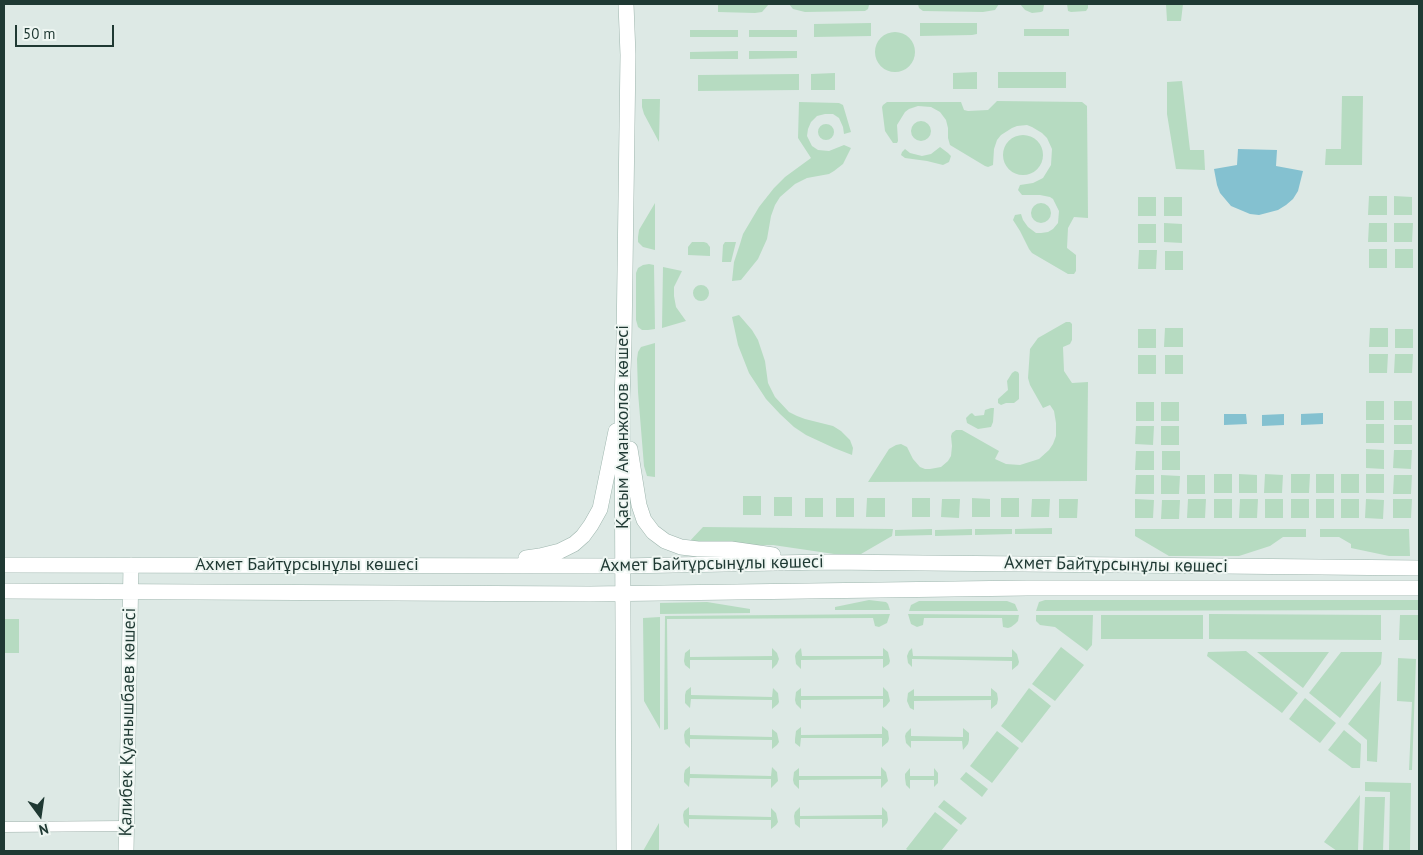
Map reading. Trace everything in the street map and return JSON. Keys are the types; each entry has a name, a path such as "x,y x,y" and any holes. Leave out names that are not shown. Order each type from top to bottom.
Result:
{"street":[{"name":"Қасым Аманжолов көшесі","path":"624,851 622,400 628,55 626,4"},
{"path":"622,400 639,504 644,520 664,541 681,547 731,550 826,562"},
{"path":"430,566 540,556 560,551 574,544 583,536 600,509 622,400"},
{"name":"Ахмет Байтұрсынұлы көшесі","path":"4,565 622,566 826,562 1419,568"},
{"name":"Қалибек Қуанышбаев көшесі","path":"126,851 131,565"},
{"name":"Ахмет Байтұрсынұлы көшесі","path":"4,591 623,593 1027,588 1419,588"},
{"path":"4,827 125,826"}],"green space":[{"path":"718,4 769,4 762,12 755,13 718,12"},
{"path":"789,4 869,5 865,11 805,12 793,9"},
{"path":"918,4 999,4 995,10 983,12 923,11 919,8"},
{"path":"1020,4 1044,4 1043,11 1032,13 1025,10"},
{"path":"1067,4 1088,4 1088,8 1086,11 1071,12 1068,11"},
{"path":"1166,4 1183,4 1181,21 1167,21"},
{"path":"871,23 871,36 814,37 814,24"},
{"path":"920,23 977,23 977,34 920,36"},
{"path":"1024,29 1069,29 1069,36 1024,36"},
{"path":"690,30 738,30 738,37 690,37"},
{"path":"749,30 797,30 797,37 749,37"},
{"path":"895,32 909,38 915,52 909,66 895,72 881,66 875,52 881,38"},
{"path":"738,51 738,59 690,59 690,52"},
{"path":"749,51 797,51 797,58 749,59"},
{"path":"977,72 977,89 953,89 953,73"},
{"path":"998,72 1066,72 1066,88 998,88"},
{"path":"835,73 835,90 811,90 811,74"},
{"path":"799,74 799,90 698,91 698,75"},
{"path":"1182,81 1190,150 1204,150 1205,170 1176,169 1167,114 1167,82"},
{"path":"1342,96 1363,96 1362,165 1325,165 1326,149 1341,149"},
{"path":"642,99 660,99 659,142 644,114"},
{"path":"997,101 1082,102 1087,106 1088,218 1074,217 1068,228 1067,248 1076,255 1076,271 1074,274 1068,274 1032,253 1013,220 1015,215 1021,214 1028,227 1036,233 1048,232 1058,223 1059,211 1053,199 1040,195 1022,195 1018,190 1020,185 1033,183 1043,178 1051,165 1052,149 1047,138 1042,133 1027,125 1012,128 997,140 994,149 993,165 988,167 950,145 946,120 940,112 931,107 918,106 905,112 897,125 897,143 893,143 885,131 882,107 887,102 961,102 964,110 968,111 988,110"},
{"path":"799,102 839,103 843,105 851,132 844,134 839,118 833,114 825,114 817,116 811,122 807,136 812,146 818,150 829,151 844,145 851,148 843,164 834,171 829,174 807,178 795,184 780,197 771,216 767,239 758,259 741,280 732,281 734,262 743,234 759,207 785,177 811,158 798,138"},
{"path":"921,121 928,124 931,131 928,138 921,141 914,138 911,131 914,124"},
{"path":"826,124 832,126 834,132 832,138 826,140 820,138 818,132 820,126"},
{"path":"1027,135 1034,138 1040,144 1043,155 1042,163 1034,172 1027,175 1019,175 1012,172 1004,163 1003,151 1006,144 1015,136"},
{"path":"940,147 951,156 949,162 943,165 905,158 901,155 905,149 910,153 922,156 931,154"},
{"path":"1369,196 1387,196 1387,215 1368,215"},
{"path":"1394,196 1412,197 1412,215 1394,215"},
{"path":"1138,197 1156,197 1156,216 1138,216"},
{"path":"1164,197 1182,197 1182,216 1164,216"},
{"path":"655,203 655,250 643,247 638,242 638,237 639,230"},
{"path":"1041,203 1048,206 1051,213 1048,220 1041,223 1034,220 1031,213 1034,206"},
{"path":"1164,223 1182,224 1182,243 1164,242"},
{"path":"1369,223 1387,223 1387,242 1368,242"},
{"path":"1394,223 1413,223 1412,242 1394,242"},
{"path":"1138,224 1156,224 1156,243 1138,243"},
{"path":"692,242 707,243 710,247 710,256 688,255 688,247"},
{"path":"725,242 736,242 731,262 722,262 723,245"},
{"path":"1369,249 1387,249 1387,268 1369,268"},
{"path":"1395,249 1413,249 1413,268 1395,268"},
{"path":"1139,250 1157,250 1156,269 1138,269"},
{"path":"1165,251 1183,251 1183,270 1165,270"},
{"path":"649,264 654,265 655,329 642,330 638,327 636,320 636,273 638,268"},
{"path":"663,267 682,271 674,287 674,296 676,307 686,321 662,328"},
{"path":"698,285 704,285 709,290 707,299 698,301 693,296 693,290"},
{"path":"739,315 758,340 765,361 768,383 775,397 789,412 805,419 833,426 841,431 850,440 853,448 852,455 806,435 794,427 766,399 749,373 738,345 732,317"},
{"path":"1066,322 1072,324 1072,340 1070,344 1063,347 1064,371 1072,383 1088,382 1087,481 868,482 889,449 896,445 901,444 907,447 913,459 920,467 930,469 941,467 951,456 951,436 956,430 962,430 999,451 995,459 1006,464 1020,465 1039,459 1053,444 1056,436 1056,423 1054,411 1050,405 1043,408 1030,385 1028,378 1030,349 1038,338"},
{"path":"1165,328 1183,328 1183,347 1164,347"},
{"path":"1370,328 1388,328 1388,347 1369,347"},
{"path":"1138,329 1156,329 1156,348 1138,348"},
{"path":"1395,329 1413,329 1413,348 1395,348"},
{"path":"655,343 655,477 647,476 644,466 637,359 641,347"},
{"path":"1369,354 1388,354 1387,373 1369,373"},
{"path":"1395,354 1413,354 1412,373 1394,373"},
{"path":"1138,355 1156,355 1156,374 1138,374"},
{"path":"1165,355 1183,355 1183,374 1165,374"},
{"path":"1015,371 1019,374 1019,399 1014,403 1001,405 998,403 998,399 1008,390 1007,381"},
{"path":"1366,401 1384,401 1384,420 1366,420"},
{"path":"1394,401 1412,401 1412,420 1394,420"},
{"path":"1136,402 1154,402 1154,421 1136,421"},
{"path":"1161,402 1179,402 1179,421 1161,421"},
{"path":"994,408 991,427 978,429 967,423 966,418 970,414 972,413 975,416 984,415 985,410"},
{"path":"1366,424 1384,424 1384,443 1366,443"},
{"path":"1394,425 1412,425 1412,444 1394,444"},
{"path":"1136,426 1154,426 1153,445 1135,444"},
{"path":"1161,426 1179,426 1179,445 1161,445"},
{"path":"1366,449 1384,450 1384,469 1366,468"},
{"path":"1394,450 1412,450 1411,469 1393,468"},
{"path":"1136,451 1154,451 1154,470 1135,470"},
{"path":"1162,451 1180,451 1180,470 1162,470"},
{"path":"1214,474 1232,474 1232,493 1214,493"},
{"path":"1239,474 1257,475 1257,493 1239,493"},
{"path":"1265,474 1283,475 1282,493 1264,493"},
{"path":"1291,474 1310,474 1309,493 1291,493"},
{"path":"1316,474 1334,474 1334,493 1316,493"},
{"path":"1341,474 1359,474 1359,493 1341,493"},
{"path":"1366,474 1384,474 1384,493 1366,493"},
{"path":"1136,475 1154,475 1154,494 1135,494"},
{"path":"1161,475 1180,476 1179,494 1161,494"},
{"path":"1187,475 1205,475 1205,494 1187,494"},
{"path":"1394,475 1412,475 1411,494 1393,494"},
{"path":"743,496 761,496 761,515 743,515"},
{"path":"774,497 792,497 792,516 774,516"},
{"path":"805,498 823,498 823,517 805,517"},
{"path":"836,498 854,498 854,517 836,517"},
{"path":"867,498 885,498 885,517 866,517"},
{"path":"912,498 930,498 930,517 912,517"},
{"path":"972,498 990,499 990,517 972,517"},
{"path":"1001,498 1019,498 1019,517 1001,517"},
{"path":"942,499 960,499 959,518 941,517"},
{"path":"1032,499 1050,499 1049,517 1031,517"},
{"path":"1059,499 1078,499 1077,518 1059,518"},
{"path":"1135,499 1154,500 1153,518 1135,518"},
{"path":"1188,499 1206,499 1205,518 1187,518"},
{"path":"1214,499 1232,499 1232,518 1214,518"},
{"path":"1240,499 1258,499 1257,518 1239,518"},
{"path":"1265,499 1283,499 1283,518 1265,518"},
{"path":"1291,499 1309,499 1309,518 1291,518"},
{"path":"1316,499 1334,499 1334,518 1316,518"},
{"path":"1341,499 1359,499 1359,518 1341,518"},
{"path":"1366,499 1384,500 1383,519 1365,518"},
{"path":"1393,499 1412,499 1411,518 1393,518"},
{"path":"1162,500 1180,500 1179,519 1161,519"},
{"path":"703,527 893,529 892,536 861,554 834,554 773,545 709,546 687,544"},
{"path":"1052,528 1052,534 1015,534 1015,529"},
{"path":"932,529 932,535 895,536 895,530"},
{"path":"972,529 972,535 935,536 935,530"},
{"path":"975,529 1012,529 1012,534 975,535"},
{"path":"1135,529 1306,529 1306,537 1283,537 1270,546 1239,556 1169,556 1135,536"},
{"path":"1320,529 1409,529 1410,556 1389,556 1351,548 1351,544 1339,537 1320,537"},
{"path":"869,600 886,602 890,610 835,610 835,607"},
{"path":"1045,600 1419,600 1418,610 1036,611 1039,602"},
{"path":"919,601 1007,601 1015,604 1018,611 909,611 911,605"},
{"path":"707,602 750,609 750,613 660,614 660,603"},
{"path":"890,614 887,623 879,627 875,626 873,618 667,619 668,729 664,730 665,616"},
{"path":"908,614 1019,615 1018,621 1008,628 1003,627 1002,618 924,618 923,625 917,627 911,624"},
{"path":"1209,614 1381,615 1381,640 1209,639"},
{"path":"1036,615 1093,615 1092,645 1087,651 1055,627 1040,625 1036,621"},
{"path":"1101,615 1203,615 1203,639 1101,639"},
{"path":"1400,615 1418,615 1418,640 1399,640"},
{"path":"660,617 660,729 644,701 643,618"},
{"path":"4,619 19,619 19,653 4,653"},
{"path":"1061,647 1084,665 1055,701 1032,684"},
{"path":"772,648 777,653 779,659 772,669 772,660 690,660 690,669 685,665 684,661 685,653 690,649 690,657 772,656"},
{"path":"801,648 802,656 883,656 883,648 888,652 890,661 883,668 883,659 801,660 801,669 796,664 795,656"},
{"path":"912,648 913,656 1012,657 1012,649 1017,654 1019,662 1012,670 1012,661 912,659 912,667 908,663 907,656"},
{"path":"1246,651 1298,693 1282,713 1207,656 1208,652"},
{"path":"1257,652 1329,652 1303,688"},
{"path":"1341,652 1382,652 1381,664 1340,718 1309,693"},
{"path":"1398,658 1416,659 1412,770 1409,770 1412,702 1397,701"},
{"path":"1381,681 1377,762 1367,761 1367,740 1348,724"},
{"path":"691,687 691,695 772,697 773,688 778,693 779,702 772,709 772,700 691,699 690,708 685,703 685,695 686,691"},
{"path":"883,687 888,692 890,701 883,708 883,699 801,700 801,709 795,700 796,692 801,688 801,696 883,696"},
{"path":"991,688 997,693 998,699 997,704 991,709 991,700 914,701 914,710 910,708 907,701 908,693 914,689 914,696 991,696"},
{"path":"1029,688 1051,706 1022,743 1001,726"},
{"path":"1305,698 1336,723 1320,743 1289,719"},
{"path":"882,726 888,731 889,739 882,747 882,738 801,738 800,747 795,743 796,731 801,727 801,735 882,734"},
{"path":"690,727 690,735 772,737 772,729 777,733 779,742 772,749 772,740 690,739 690,748 685,743 684,735 685,731"},
{"path":"911,728 911,736 963,737 963,728 969,733 969,740 963,750 962,741 911,741 911,748 906,743 905,736"},
{"path":"1344,730 1361,744 1360,768 1352,768 1328,750"},
{"path":"997,731 1019,748 992,783 970,766"},
{"path":"690,766 690,774 771,776 772,767 777,772 778,781 771,788 771,779 690,778 689,787 684,782 684,774 685,770"},
{"path":"881,767 886,772 888,781 881,788 881,779 799,780 799,789 793,780 794,772 799,768 799,776 881,776"},
{"path":"910,768 910,776 934,776 934,768 938,773 938,783 934,787 934,780 910,780 910,789 906,785 905,774"},
{"path":"966,772 988,789 982,797 960,779"},
{"path":"1365,782 1411,783 1410,851 1389,851 1390,792 1365,791"},
{"path":"1360,795 1358,851 1337,851 1324,842"},
{"path":"1365,797 1385,797 1383,851 1363,851"},
{"path":"944,800 967,818 961,825 938,807"},
{"path":"689,807 689,815 771,817 771,808 776,813 778,822 771,829 771,820 689,819 689,828 684,823 683,815 684,811"},
{"path":"800,807 800,816 882,815 882,807 887,812 888,820 882,828 882,819 800,819 800,828 795,824 794,816"},
{"path":"935,812 958,830 941,851 909,851 906,849"},
{"path":"659,823 659,851 643,851"}],"water":[{"path":"1238,149 1277,150 1276,166 1303,171 1298,191 1293,199 1278,210 1259,215 1250,214 1231,206 1220,193 1214,169 1237,165"},
{"path":"1323,413 1323,424 1301,425 1301,414"},
{"path":"1224,414 1246,414 1247,424 1224,425"},
{"path":"1284,414 1284,425 1262,426 1262,415"}]}
